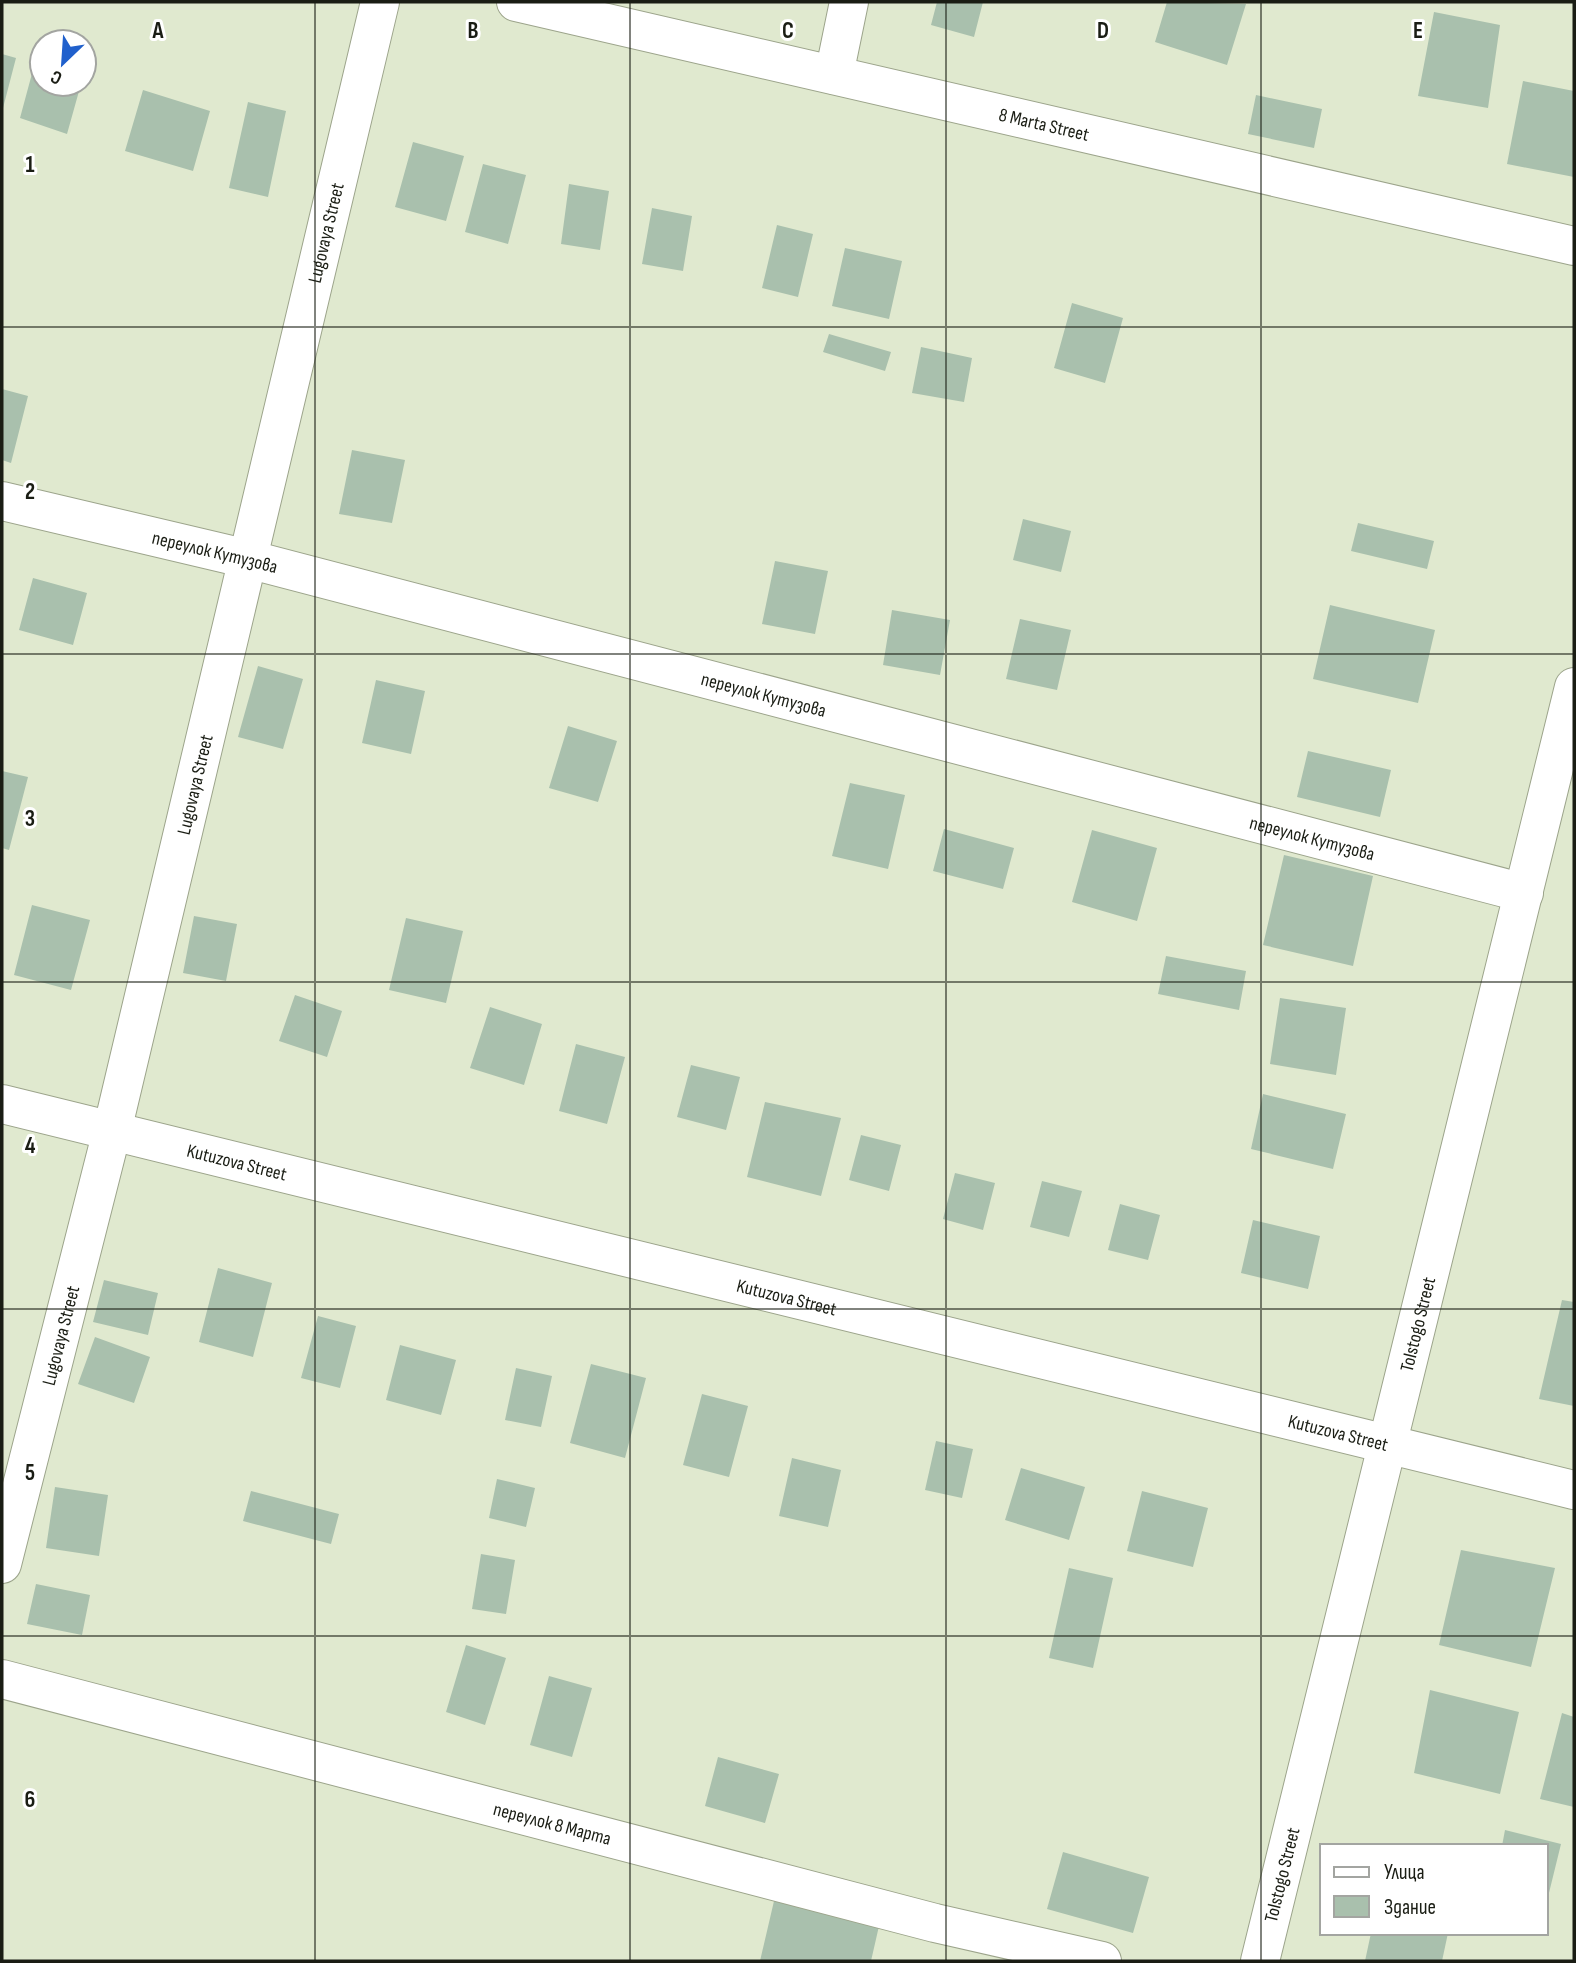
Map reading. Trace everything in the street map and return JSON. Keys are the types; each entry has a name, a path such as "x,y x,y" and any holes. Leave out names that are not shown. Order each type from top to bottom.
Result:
{"street":[{"name":"Lugovaya Street","path":"2,1564 111,1131 380,2"},
{"name":"8 Marta Street","path":"516,2 1574,246"},
{"path":"834,75 849,2"},
{"name":"переулок Кутузова","path":"2,500 248,559 1524,892"},
{"name":"Tolstogo Street","path":"1260,1961 1574,687"},
{"name":"Kutuzova Street","path":"2,1104 1574,1490"},
{"name":"переулок 8 Марта","path":"2,1679 935,1923 1102,1961"}],"building":[{"path":"937,2 983,2 974,37 931,25"},
{"path":"1167,2 1246,4 1227,65 1155,42"},
{"path":"1434,12 1500,25 1488,108 1418,96"},
{"path":"2,54 16,58 3,108 2,108"},
{"path":"1523,81 1574,91 1574,177 1507,164"},
{"path":"28,88 28,98 77,98 67,134 20,118"},
{"path":"143,90 210,111 193,171 125,151"},
{"path":"1256,95 1322,109 1314,148 1248,134"},
{"path":"248,102 286,111 268,197 229,188"},
{"path":"413,142 464,156 446,221 395,207"},
{"path":"483,164 526,175 508,244 465,232"},
{"path":"569,184 609,191 600,250 561,244"},
{"path":"652,208 692,216 683,271 642,264"},
{"path":"777,225 813,234 798,297 762,288"},
{"path":"845,248 902,261 889,319 832,306"},
{"path":"1072,303 1123,318 1105,383 1054,368"},
{"path":"829,334 891,352 885,371 823,352"},
{"path":"921,347 972,358 964,402 912,393"},
{"path":"2,389 28,396 11,463 2,460"},
{"path":"352,450 405,460 392,523 339,514"},
{"path":"1023,519 1071,531 1061,572 1013,560"},
{"path":"1358,523 1434,541 1427,569 1351,551"},
{"path":"775,561 828,571 815,634 762,624"},
{"path":"33,578 87,593 73,645 19,630"},
{"path":"1330,605 1435,630 1418,703 1313,679"},
{"path":"892,610 950,620 940,675 883,665"},
{"path":"1020,619 1071,630 1057,690 1006,679"},
{"path":"258,666 303,679 283,749 238,737"},
{"path":"376,680 425,691 411,754 362,743"},
{"path":"568,726 617,741 598,802 549,788"},
{"path":"1308,751 1391,770 1380,817 1297,797"},
{"path":"2,771 28,777 9,850 2,848"},
{"path":"850,783 905,795 888,869 832,856"},
{"path":"944,829 1014,848 1003,889 933,871"},
{"path":"1092,830 1157,848 1137,921 1072,902"},
{"path":"1284,855 1373,876 1353,966 1263,945"},
{"path":"32,905 90,920 71,990 14,975"},
{"path":"194,916 237,924 226,981 183,973"},
{"path":"406,918 463,931 446,1003 389,990"},
{"path":"1166,956 1246,971 1239,1010 1158,994"},
{"path":"295,995 342,1011 327,1057 279,1041"},
{"path":"1280,998 1346,1008 1336,1075 1270,1064"},
{"path":"490,1007 542,1024 524,1085 470,1068"},
{"path":"576,1044 625,1057 607,1124 559,1111"},
{"path":"691,1065 740,1077 726,1130 677,1117"},
{"path":"1263,1094 1346,1114 1333,1169 1251,1149"},
{"path":"765,1102 841,1118 821,1196 747,1177"},
{"path":"861,1135 901,1145 889,1191 849,1180"},
{"path":"955,1173 995,1183 983,1230 943,1219"},
{"path":"1042,1181 1082,1191 1069,1237 1030,1227"},
{"path":"1120,1204 1160,1215 1148,1260 1108,1250"},
{"path":"1253,1220 1320,1236 1308,1289 1241,1273"},
{"path":"218,1268 272,1283 253,1357 199,1342"},
{"path":"104,1280 158,1293 148,1335 93,1322"},
{"path":"1562,1300 1574,1302 1574,1406 1539,1399"},
{"path":"318,1316 356,1326 340,1388 301,1378"},
{"path":"95,1337 150,1357 134,1403 78,1384"},
{"path":"400,1345 456,1360 441,1415 386,1400"},
{"path":"591,1364 646,1378 625,1458 570,1443"},
{"path":"516,1368 552,1376 541,1427 505,1420"},
{"path":"702,1394 748,1406 729,1477 683,1465"},
{"path":"936,1441 973,1449 962,1498 925,1490"},
{"path":"792,1458 841,1470 828,1527 779,1516"},
{"path":"1021,1468 1085,1487 1069,1540 1005,1520"},
{"path":"497,1479 535,1488 526,1527 489,1518"},
{"path":"55,1487 108,1495 99,1556 46,1548"},
{"path":"251,1491 339,1514 331,1544 243,1521"},
{"path":"1142,1491 1208,1508 1193,1567 1127,1551"},
{"path":"1461,1550 1555,1568 1531,1667 1439,1645"},
{"path":"481,1554 515,1560 506,1614 472,1609"},
{"path":"1069,1568 1113,1578 1093,1668 1049,1658"},
{"path":"36,1584 90,1595 82,1635 27,1624"},
{"path":"466,1645 506,1658 485,1725 446,1712"},
{"path":"549,1676 592,1688 572,1757 530,1745"},
{"path":"1430,1690 1519,1712 1500,1794 1414,1773"},
{"path":"1562,1713 1574,1717 1574,1807 1540,1799"},
{"path":"718,1757 779,1774 765,1823 705,1806"},
{"path":"1505,1830 1561,1844 1548,1897 1548,1844 1502,1844"},
{"path":"1063,1852 1149,1877 1133,1933 1047,1909"},
{"path":"774,1901 879,1926 871,1961 760,1961"},
{"path":"1371,1935 1448,1935 1442,1961 1365,1961"}]}
